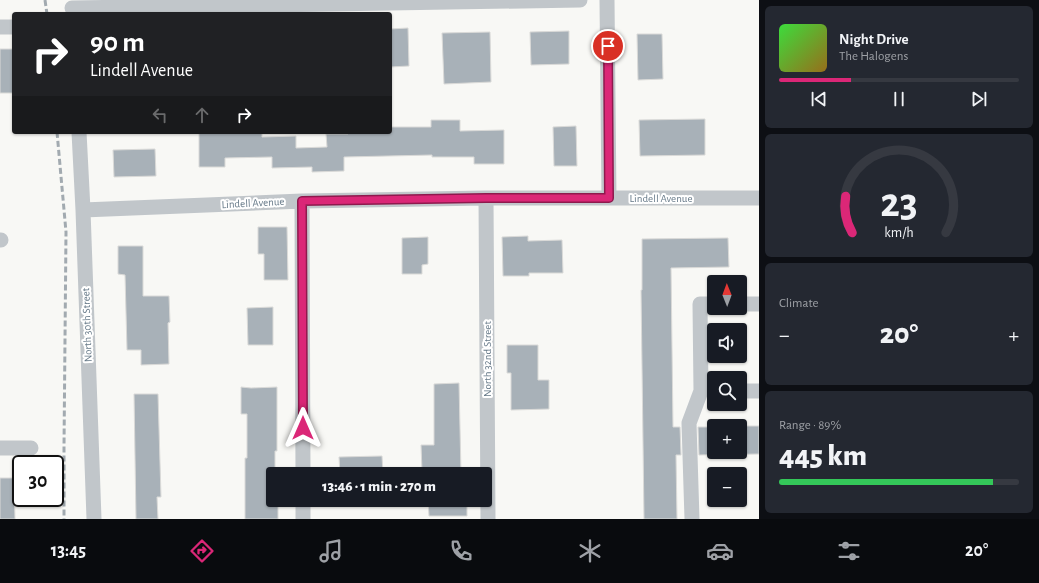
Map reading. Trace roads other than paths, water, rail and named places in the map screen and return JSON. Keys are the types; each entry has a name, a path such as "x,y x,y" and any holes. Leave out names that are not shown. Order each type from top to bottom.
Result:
{"street":[{"path":"72,7 580,0"},
{"path":"607,0 609,198"},
{"path":"0,27 12,27"},
{"name":"North 30th Street","path":"79,134 94,519"},
{"name":"Lindell Avenue","path":"83,210 302,201 486,198 759,198"},
{"name":"North 32nd Street","path":"486,198 488,519"},
{"path":"302,201 303,467"},
{"path":"692,519 689,423 707,391 700,304 707,304"},
{"path":"747,304 759,304"},
{"path":"747,391 759,391"},
{"path":"0,448 31,448"},
{"path":"303,507 304,519"}],"railway":[{"path":"45,0 47,12"},
{"path":"57,134 66,232 64,519"}]}
